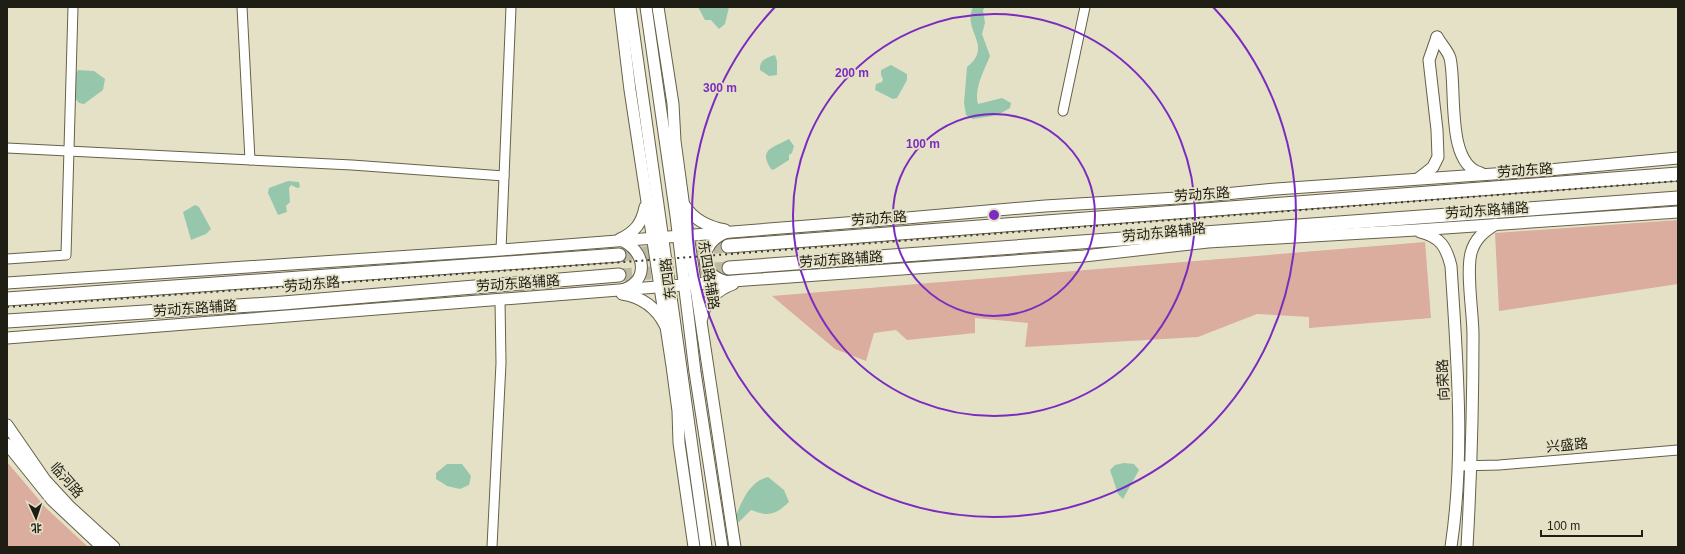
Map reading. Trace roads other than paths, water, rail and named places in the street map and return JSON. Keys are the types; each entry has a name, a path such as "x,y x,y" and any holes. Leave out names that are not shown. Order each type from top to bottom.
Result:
{"highway":[{"name":"劳动东路","path":"728,246 1678,174"},
{"path":"729,268 1678,198"},
{"name":"劳动东路","path":"7,298 618,255"},
{"name":"劳动东路","path":"7,321 283,303 620,275"}],"main road":[{"path":"620,7 645,197 658,238"},
{"name":"东四路","path":"630,7 670,324 679,358 706,547"},
{"name":"东四路","path":"646,7 670,177 683,236 684,286 688,319 722,547"},
{"name":"东四路辅路","path":"658,7 674,113 684,204 683,236 696,284 735,547"},
{"path":"628,72 632,20"},
{"path":"1418,178 1433,167 1438,157 1437,130 1428,60 1437,37 1450,57 1458,145 1460,152 1471,169 1484,174"},
{"path":"668,159 674,113"},
{"path":"7,283 502,250 1045,206 1194,197 1276,189 1678,158"},
{"path":"670,177 690,214 706,224 732,232"},
{"path":"610,241 626,236 637,227 643,215 645,197"},
{"name":"劳动东路辅路","path":"7,338 696,284 1084,256 1208,242 1416,230 1678,212"},
{"name":"向荣路","path":"1467,547 1472,463 1473,333 1470,266 1471,254 1474,243 1480,235 1497,224"},
{"name":"向荣路","path":"1416,230 1428,234 1440,242 1449,256 1451,266 1459,383 1458,463 1451,547"},
{"path":"728,282 713,276 710,272 706,261 706,250 715,239 732,232"},
{"path":"620,291 631,286 638,277 642,267 641,258 635,249 621,240"},
{"path":"701,323 706,305 717,292 744,281"},
{"path":"604,292 629,295 639,298 670,324"},
{"path":"688,319 684,312 678,310 675,312 670,324 679,431 694,547"},
{"path":"704,422 709,376"},
{"path":"679,431 683,388"},
{"name":"临河路","path":"7,424 45,480 69,506 114,547"},
{"name":"临河路","path":"7,444 52,500 102,547"}],"street":[{"path":"7,259 66,255 73,7"},
{"path":"242,7 250,160"},
{"path":"502,250 511,7"},
{"path":"1063,111 1085,7"},
{"path":"7,148 360,165 504,176"},
{"path":"492,547 501,363 500,300"},
{"name":"兴盛路","path":"1472,463 1678,444"},
{"name":"兴盛路","path":"1458,463 1678,450"}],"tunnel":[{"path":"619,255 728,246"},
{"path":"619,275 729,268"}],"railway":[{"path":"7,307 678,258 1678,181"}]}
